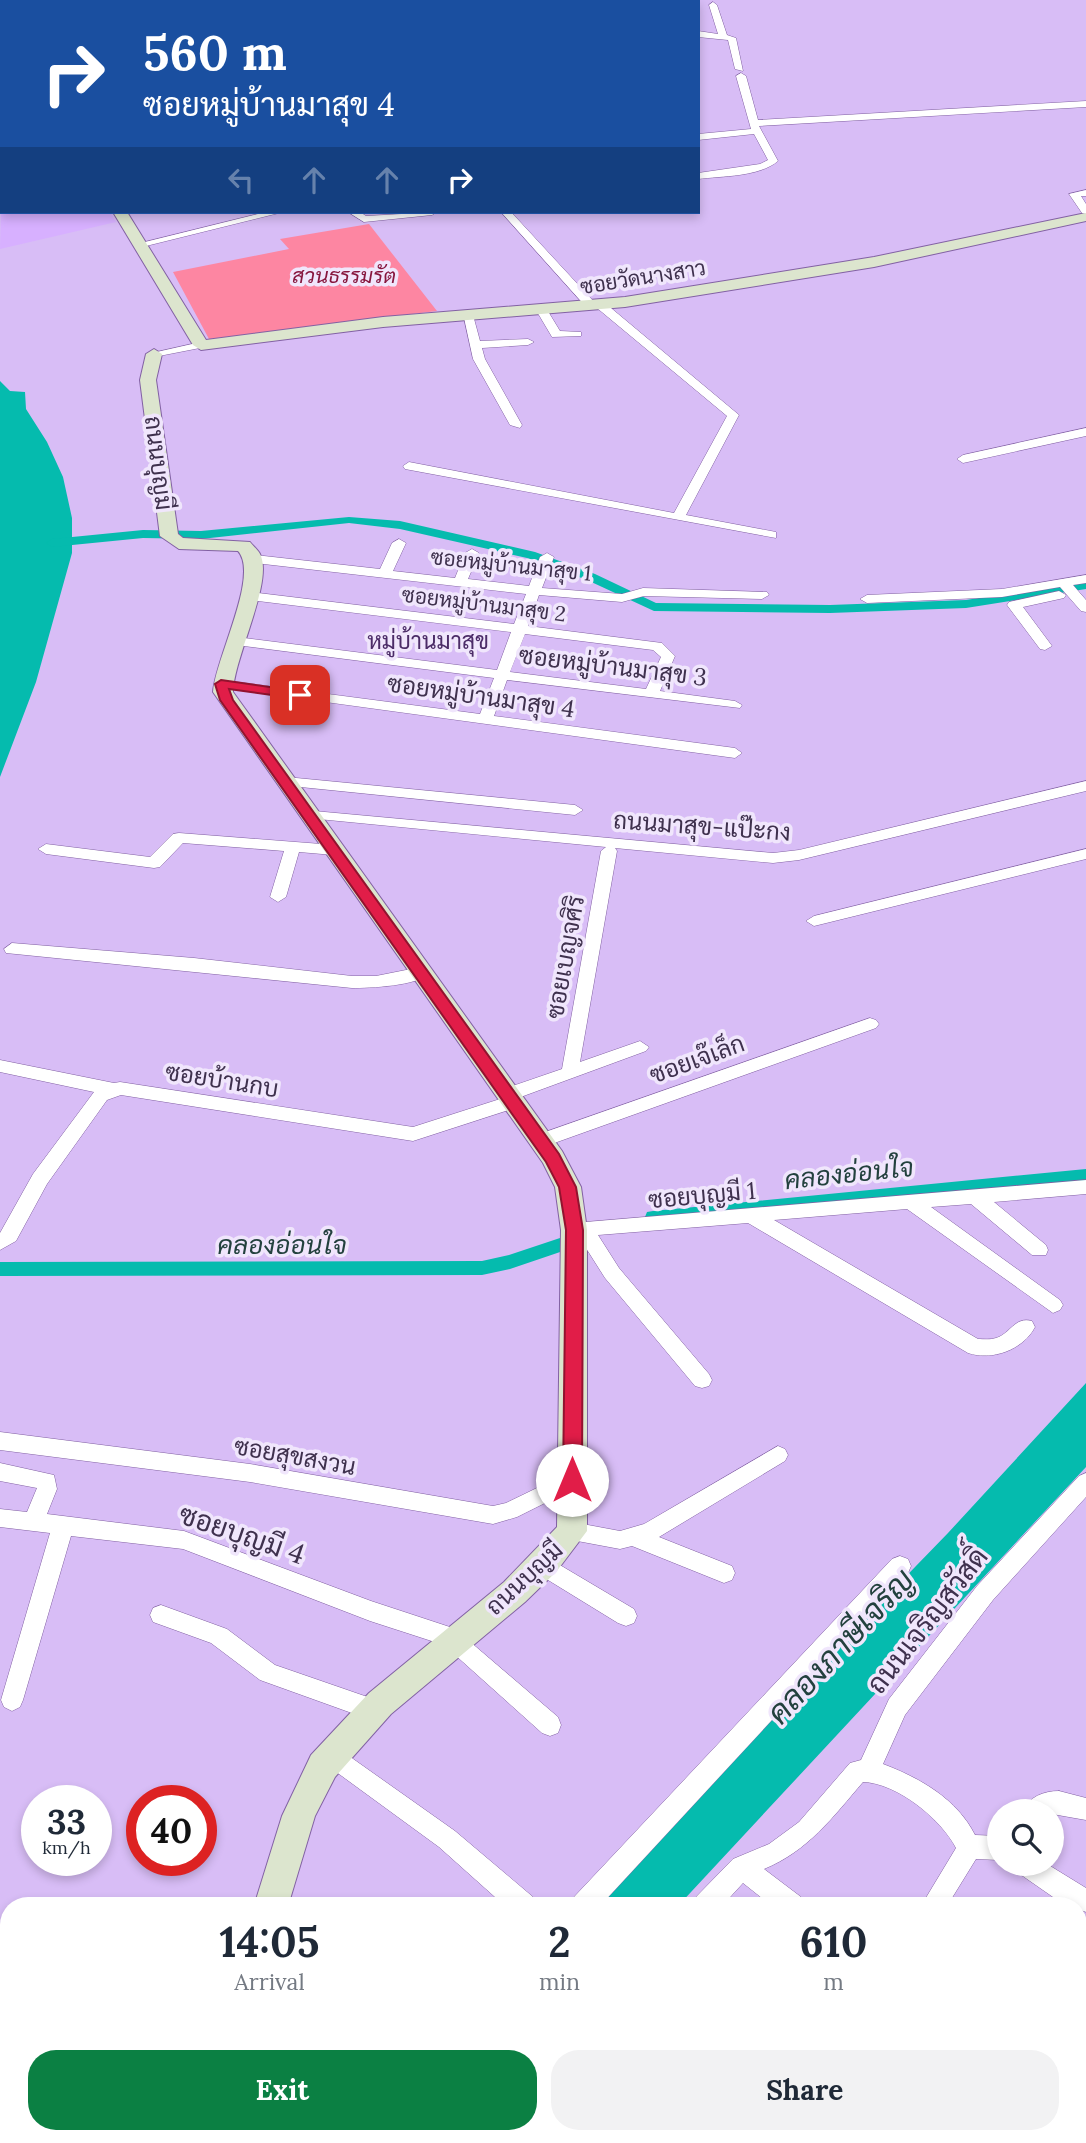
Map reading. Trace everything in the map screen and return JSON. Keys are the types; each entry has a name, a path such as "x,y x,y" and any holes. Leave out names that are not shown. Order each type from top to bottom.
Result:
{"street":[{"path":"713,5 723,35"},
{"path":"700,34 732,37 755,127 773,161 700,176"},
{"path":"700,137 755,127 1086,104"},
{"path":"1086,193 1074,194 1086,214"},
{"path":"121,214 201,345 154,354"},
{"path":"142,244 270,214"},
{"path":"356,214 364,219 399,214"},
{"path":"508,214 597,306 733,415 678,517"},
{"name":"ซอยวัดนางสาว","path":"201,345 370,323 597,306 874,262 1086,214"},
{"path":"542,310 556,335 577,334"},
{"path":"467,315 479,359 516,425"},
{"path":"475,345 528,342"},
{"name":"ถนนบุญมี","path":"154,354 148,380 168,533 179,542 243,546 250,549 255,559"},
{"path":"963,459 1086,432"},
{"path":"409,466 771,534"},
{"path":"385,573 399,543"},
{"path":"460,582 472,553"},
{"path":"485,720 547,557"},
{"path":"221,684 223,670 250,596 255,559"},
{"name":"ซอยหมู่บ้านมาสุข 1","path":"255,559 534,591 628,598 643,592 762,595"},
{"path":"1045,646 1014,605 1086,579"},
{"path":"867,598 1067,588"},
{"path":"1067,588 1086,608"},
{"name":"ซอยหมู่บ้านมาสุข 2","path":"250,596 664,649 668,656 651,694"},
{"name":"ซอยหมู่บ้านมาสุข 3","path":"236,640 735,705"},
{"name":"ถนนบุญมี","path":"221,684 227,700 540,1141 568,1187 580,1230 572,1531 543,1565 374,1710 332,1755 308,1792 274,1897"},
{"name":"ซอยหมู่บ้านมาสุข 4","path":"221,684 735,753"},
{"path":"286,782 575,810"},
{"name":"ถนนมาสุข-แป๊ะกง","path":"308,813 781,858 1086,786"},
{"path":"46,849 154,863 179,838 334,850"},
{"path":"278,897 293,847"},
{"name":"ซอยเบญจศิริ","path":"570,1071 609,851"},
{"path":"814,921 1086,854"},
{"path":"12,949 194,964 352,982 386,981 421,973"},
{"name":"ซอยเจ๊เล็ก","path":"540,1141 870,1024"},
{"path":"509,1099 570,1071 640,1047"},
{"name":"ซอยบ้านกบ","path":"0,1066 111,1089 120,1088 413,1134 509,1099"},
{"path":"0,1243 9,1236 40,1179 101,1095 111,1089"},
{"name":"ซอยบุญมี 1","path":"580,1230 908,1200 1086,1187"},
{"path":"973,1195 1039,1250"},
{"path":"908,1200 1053,1305"},
{"path":"750,1215 975,1347 1001,1346 1025,1328"},
{"path":"580,1230 612,1273 702,1380"},
{"name":"ซอยสุขสงวน","path":"0,1441 250,1473 493,1515 510,1511 572,1480"},
{"path":"572,1531 620,1540 649,1532 778,1455"},
{"path":"0,1472 47,1481 47,1489 33,1522"},
{"name":"ถนนเจริญสวัสดิ์","path":"718,1897 741,1867 777,1852 807,1830 858,1771 868,1771 897,1707 985,1592 1086,1482"},
{"name":"ซอยบุญมี 4","path":"0,1518 184,1540 370,1611 455,1640"},
{"path":"12,1700 63,1525"},
{"path":"634,1537 724,1573"},
{"path":"543,1565 626,1616"},
{"path":"591,1897 900,1566"},
{"path":"161,1615 219,1636 268,1673 374,1710"},
{"path":"455,1640 550,1725"},
{"path":"332,1755 447,1839 514,1897"},
{"path":"868,1771 887,1777 940,1808 963,1834 968,1847 961,1865 939,1897"},
{"path":"1064,1804 1086,1809"},
{"path":"968,1847 987,1848"},
{"path":"741,1867 780,1897"},
{"path":"1044,1876 1078,1897"}],"shaded area":[{"path":"1,214 111,214 116,222 0,249"}],"green space":[{"name":"สวนธรรมรัต","path":"369,224 437,311 209,339 173,272 289,249 280,239"}],"water":[{"path":"0,381 10,391 25,392 26,409 47,442 63,477 72,518 72,553 36,682 0,777"},
{"name":"คลองภาษีเจริญ","path":"1086,1383 1086,1467 686,1897 595,1897 948,1533"}],"waterway":[{"path":"52,543 143,534 201,535 349,520 400,525 531,555 591,577 654,607 830,609 966,604 1086,585"},
{"name":"คลองอ่อนใจ","path":"653,1217 1086,1175"},
{"name":"คลองอ่อนใจ","path":"0,1269 482,1268 510,1262 560,1245"}],"district":[{"name":"หมู่บ้านมาสุข","path":"428,640"}],"route":[{"path":"300,695 221,684 227,700 553,1158 568,1187 574,1230 572,1480"}]}
